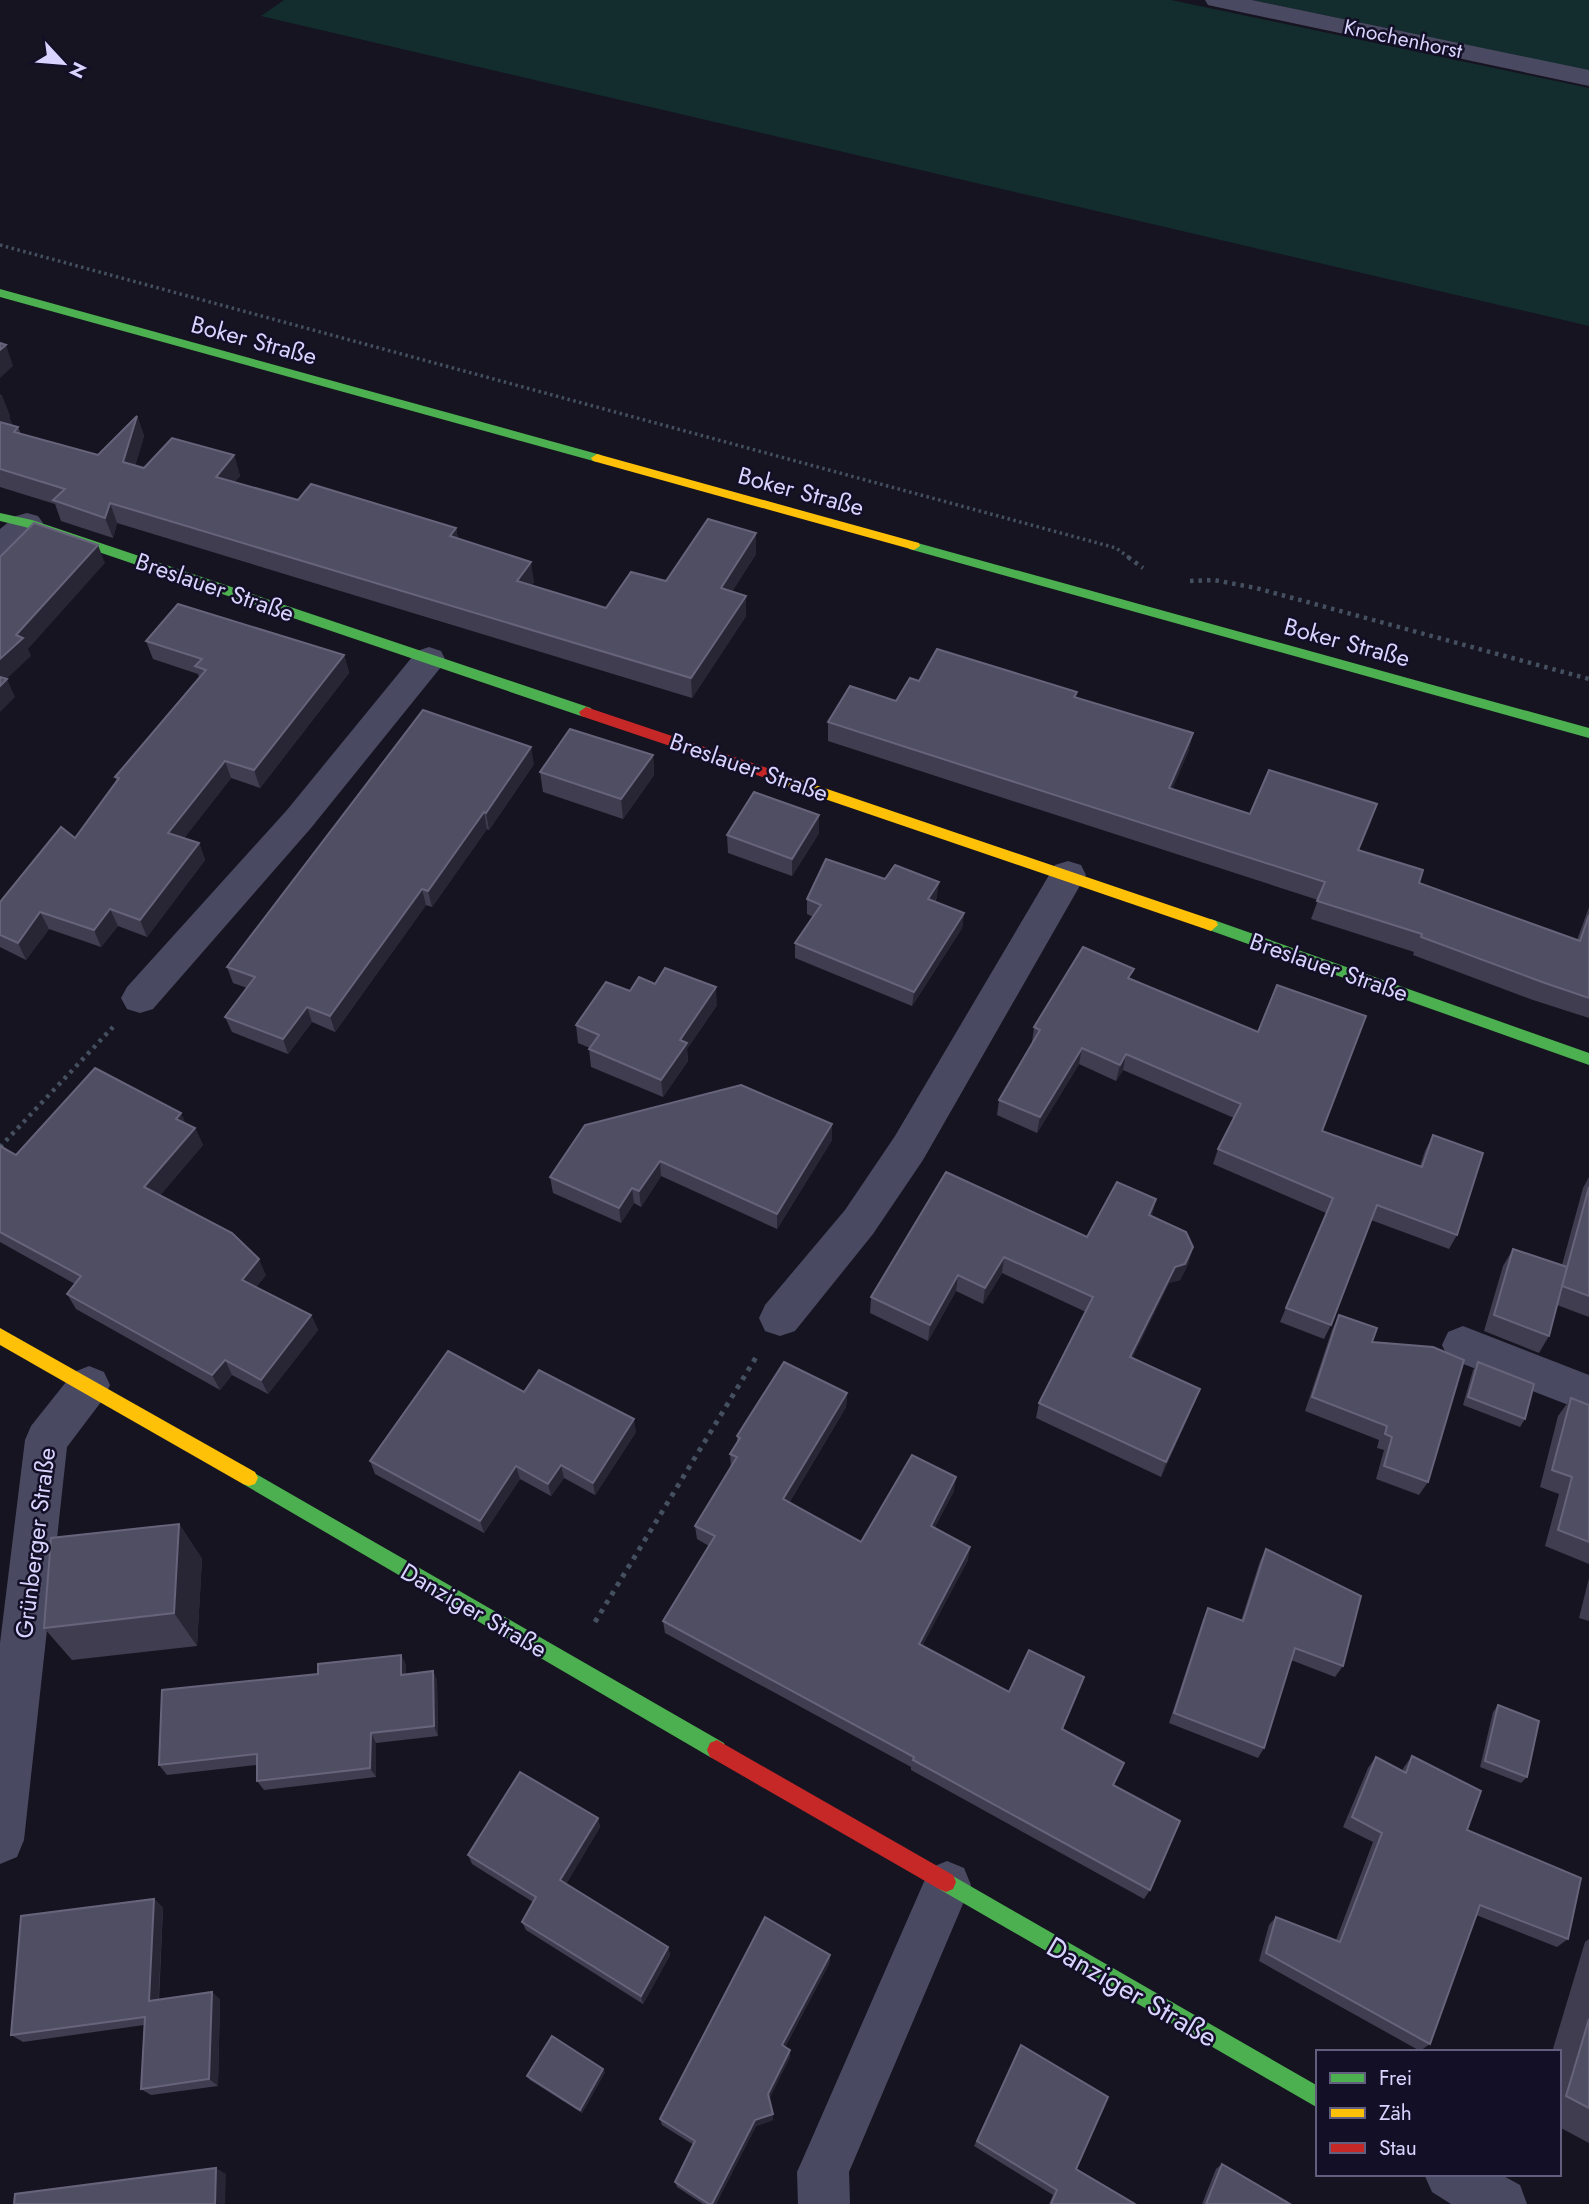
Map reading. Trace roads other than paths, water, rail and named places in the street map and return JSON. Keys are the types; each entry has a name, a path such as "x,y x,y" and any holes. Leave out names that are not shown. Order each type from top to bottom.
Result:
{"street":[{"name":"Knochenhorst","path":"1217,0 1589,78"},
{"name":"Boker Straße","path":"0,293 1589,733"},
{"path":"0,545 13,520"},
{"name":"Breslauer Straße","path":"13,520 1068,875 1589,1059"},
{"path":"140,998 299,819 429,659"},
{"path":"780,1318 859,1222 909,1148 1068,875"},
{"name":"Danziger Straße","path":"0,1336 89,1385 1316,2097"},
{"path":"1463,1345 1589,1395"},
{"name":"Grünberger Straße","path":"0,1840 46,1440 89,1385"},
{"path":"824,2204 823,2172 947,1885"},
{"path":"1453,2176 1502,2204"}]}
